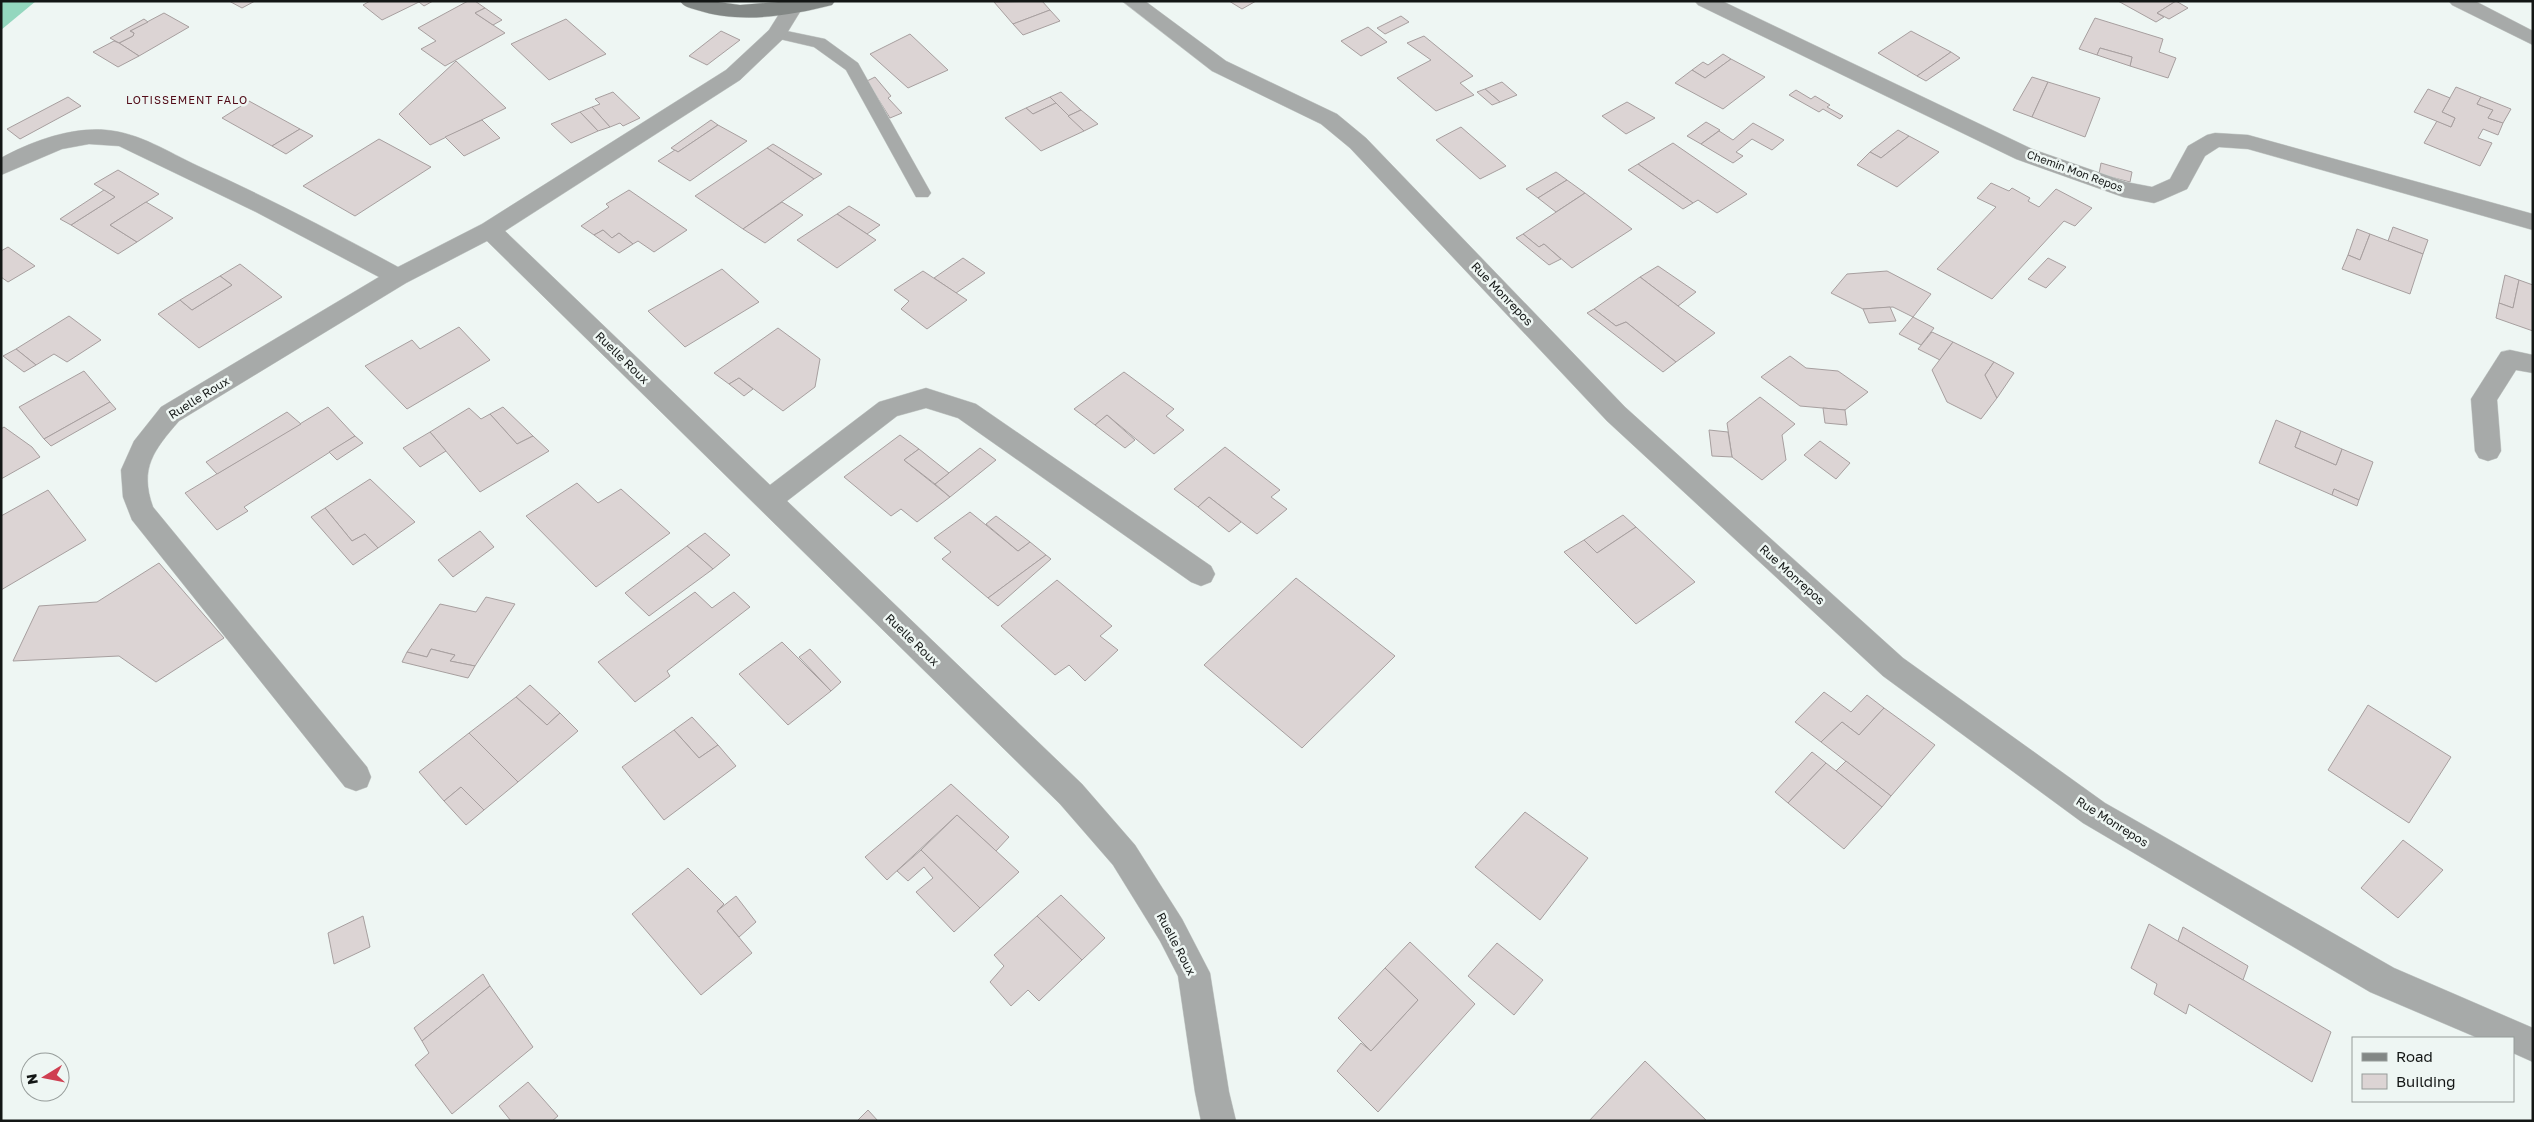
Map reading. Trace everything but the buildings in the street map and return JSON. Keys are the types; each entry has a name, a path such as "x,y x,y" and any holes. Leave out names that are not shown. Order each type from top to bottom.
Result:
{"main road":[{"path":"690,1 706,8 744,12 793,7 825,1"}],"street":[{"name":"Rue Monrepos","path":"1132,1 1219,66 1330,119 1358,143 1616,414 1893,667 2094,813 2382,980 2533,1045"},
{"name":"Chemin Mon Repos","path":"1705,1 2024,154 2123,189 2154,195 2179,184 2196,151 2214,140 2248,142 2533,222"},
{"path":"2459,1 2533,39"},
{"name":"Ruelle Roux","path":"356,777 141,512 133,493 134,466 147,440 170,414 398,278 490,230 733,76 777,34 793,7"},
{"path":"1,168 13,161 72,138 120,139 212,181 344,247 398,278"},
{"name":"Ruelle Roux","path":"490,230 1071,794 1124,855 1171,930 1194,973 1212,1092 1220,1121"},
{"path":"2488,451 2484,399 2510,359 2533,364"},
{"path":"768,501 888,409 926,398 967,411 1200,574"}],"lane":[{"path":"777,34 819,44 852,67 922,193"}],"green space":[{"path":"1,1 36,1 1,30"}],"district":[{"name":"LOTISSEMENT FALO","path":"187,100"}]}
